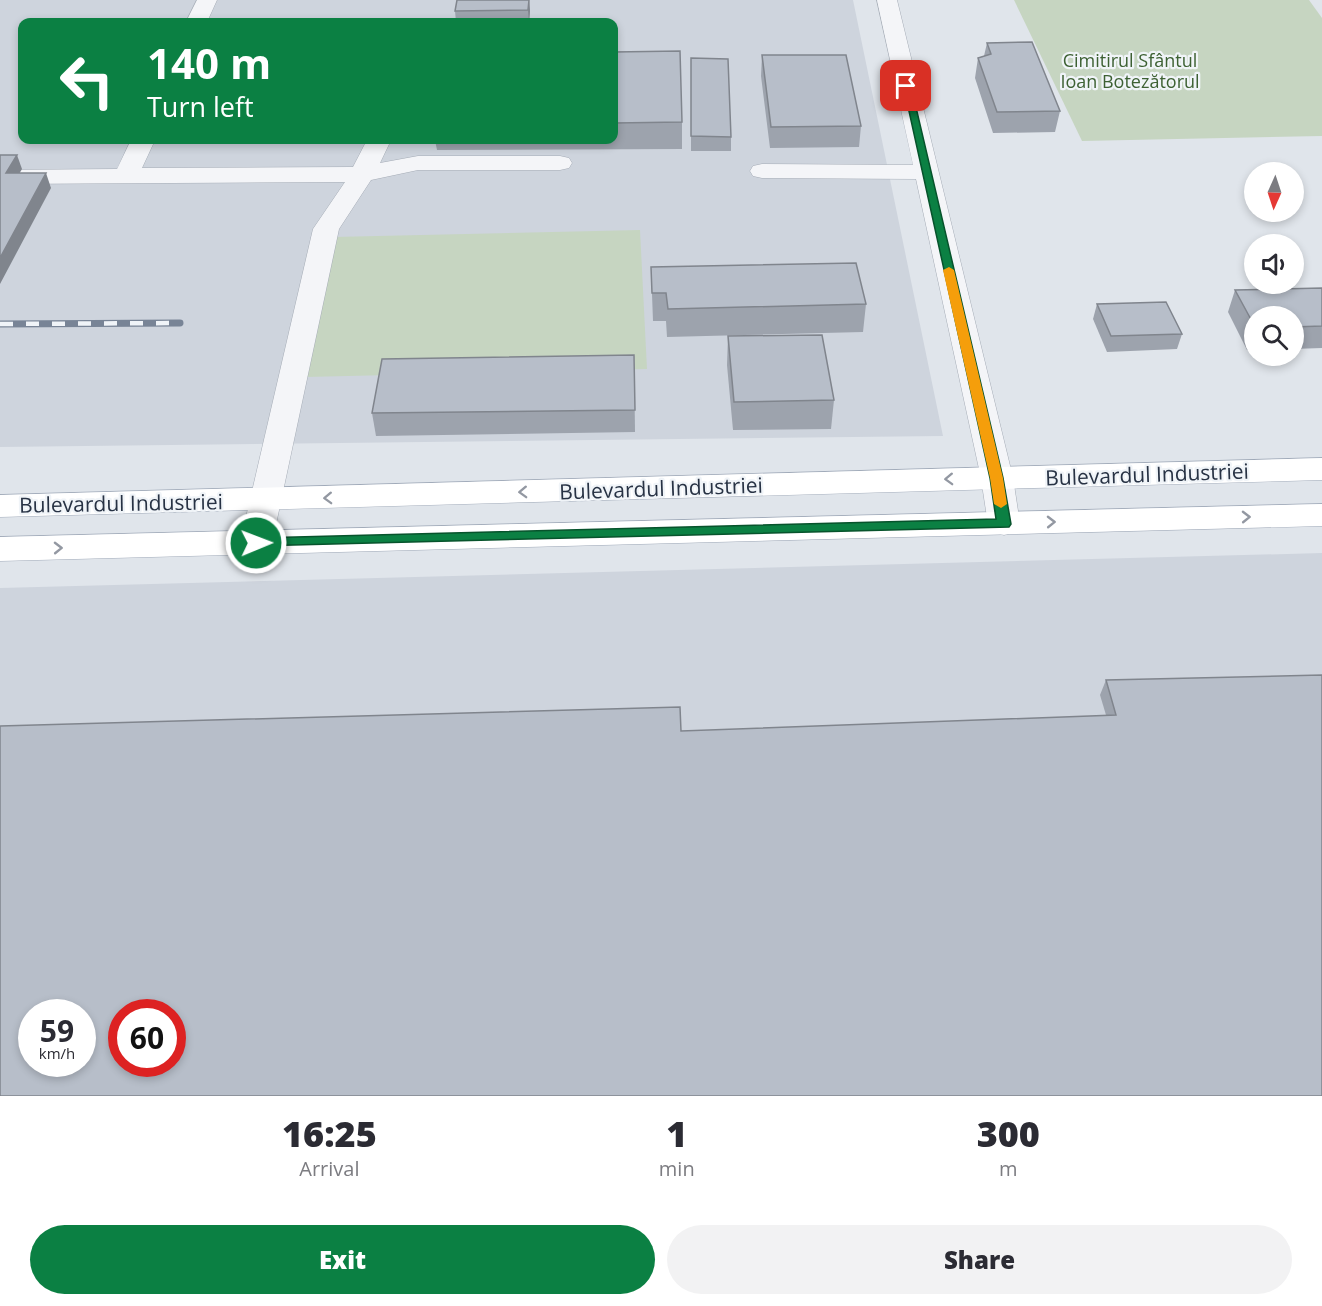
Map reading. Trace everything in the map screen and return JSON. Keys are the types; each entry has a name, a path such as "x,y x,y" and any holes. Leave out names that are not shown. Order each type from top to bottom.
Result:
{"main road":[{"name":"Bulevardul Industriei","path":"0,506 1322,469"},
{"name":"Bulevardul Industriei","path":"0,549 1322,515"}],"street":[{"path":"199,18 207,0"},
{"path":"887,0 997,478 1004,524"},
{"path":"126,176 141,144"},
{"path":"256,543 326,229 362,174 377,144"},
{"path":"0,177 362,174 418,163 560,164"},
{"path":"762,171 926,172"}],"shaded area":[{"path":"0,0 853,0 943,436 0,447"},
{"path":"1322,553 1322,1096 0,1096 0,588"}],"green space":[{"name":"Cimitirul Sfântul Ioan Botezătorul","path":"1014,0 1309,0 1322,18 1322,136 1082,141"},
{"path":"640,230 647,369 305,377 333,237"}],"building":[{"path":"457,0 529,0 528,10 455,11"},
{"path":"1032,42 1060,111 997,112 978,58 991,54 987,43"},
{"path":"680,51 682,122 618,123 618,52"},
{"path":"762,55 846,55 861,126 771,127"},
{"path":"691,58 728,59 731,137 691,136"},
{"path":"0,155 17,155 6,173 46,173 0,258"},
{"path":"856,263 866,304 668,309 666,293 652,293 651,267"},
{"path":"1304,288 1322,288 1322,326 1304,327 1304,306 1244,307 1235,290 1244,290 1244,294 1304,294"},
{"path":"1166,302 1182,334 1111,336 1097,304"},
{"path":"822,335 834,400 734,402 728,336"},
{"path":"634,355 635,410 372,413 382,359"},
{"path":"1322,675 1322,1096 0,1096 0,726 680,707 681,731 1116,715 1106,680"}],"railway":[{"path":"0,324 180,323"}],"slow traffic":[{"path":"949,270 1001,504"}],"route":[{"path":"256,543 1004,524 997,478 906,86"}]}
